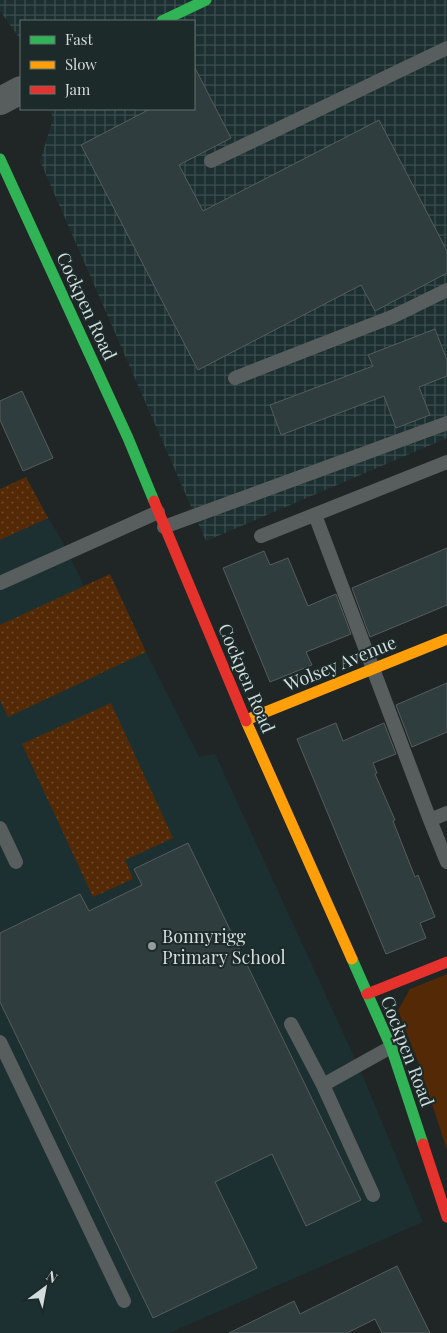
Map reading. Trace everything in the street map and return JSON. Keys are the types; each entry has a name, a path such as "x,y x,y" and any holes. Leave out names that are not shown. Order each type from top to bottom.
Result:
{"main road":[{"path":"164,20 206,0"},
{"name":"Cockpen Road","path":"0,159 128,438 246,720 391,1047 447,1217"},
{"name":"Wolsey Avenue","path":"246,720 447,639"},
{"path":"367,994 447,962"}],"street":[{"path":"0,100 20,90"}],"lane":[{"path":"211,162 447,48"},
{"path":"235,378 394,316 447,290"},
{"path":"164,527 447,423"},
{"path":"261,536 447,462"},
{"path":"0,583 158,512"},
{"path":"315,515 447,862"},
{"path":"430,820 447,812"},
{"path":"0,828 4,850 16,862"},
{"path":"291,1024 323,1085 373,1195"},
{"path":"0,1042 124,1301"},
{"path":"323,1085 391,1047"}],"shaded area":[{"path":"0,0 447,0 447,438 206,541 40,161 53,119 50,110 195,110 195,20 20,20 20,39 0,11"},
{"name":"Bonnyrigg Primary School","path":"26,477 60,537 84,586 110,574 146,652 199,757 215,754 362,1074 423,1222 169,1333 0,1333 0,489"},
{"path":"26,477 48,518 0,540 0,489"},
{"path":"110,574 146,652 8,717 0,700 0,625"},
{"path":"111,703 173,838 125,860 133,879 93,897 22,744"},
{"path":"447,974 447,1150 420,1067 398,1010 410,989"}],"building":[{"path":"195,68 231,138 179,165 203,211 379,120 447,251 447,273 375,311 361,285 198,370 81,145 148,110 195,110"},
{"path":"435,329 447,360 447,376 419,387 430,415 396,428 384,396 281,435 270,405 373,366 368,355"},
{"path":"22,391 53,458 23,471 0,420 0,401"},
{"path":"447,548 447,605 370,637 352,588"},
{"path":"264,551 270,565 288,558 308,606 336,594 351,634 306,652 312,665 270,682 223,568"},
{"path":"447,683 447,732 412,747 396,705"},
{"path":"336,723 343,741 384,723 396,754 373,763 377,773 375,774 395,820 393,821 415,877 418,875 435,917 420,923 426,938 386,954 297,739"},
{"path":"188,843 361,1200 306,1226 272,1154 215,1182 257,1268 153,1318 0,1002 0,933 80,894 89,911 142,885 134,869"},
{"path":"397,1266 430,1333 382,1333 375,1319 347,1333 229,1333 294,1301 300,1314"}],"traffic: fast":[{"path":"164,20 206,0"},
{"path":"0,159 128,438 154,501"},
{"path":"352,959 391,1047 423,1144"}],"traffic: slow":[{"path":"246,720 447,639"},
{"path":"246,721 352,959"}],"traffic: jam":[{"path":"154,501 246,721"},
{"path":"367,994 447,962"},
{"path":"423,1144 447,1217"}],"place":[{"name":"Bonnyrigg Primary School","path":"152,946"}]}
